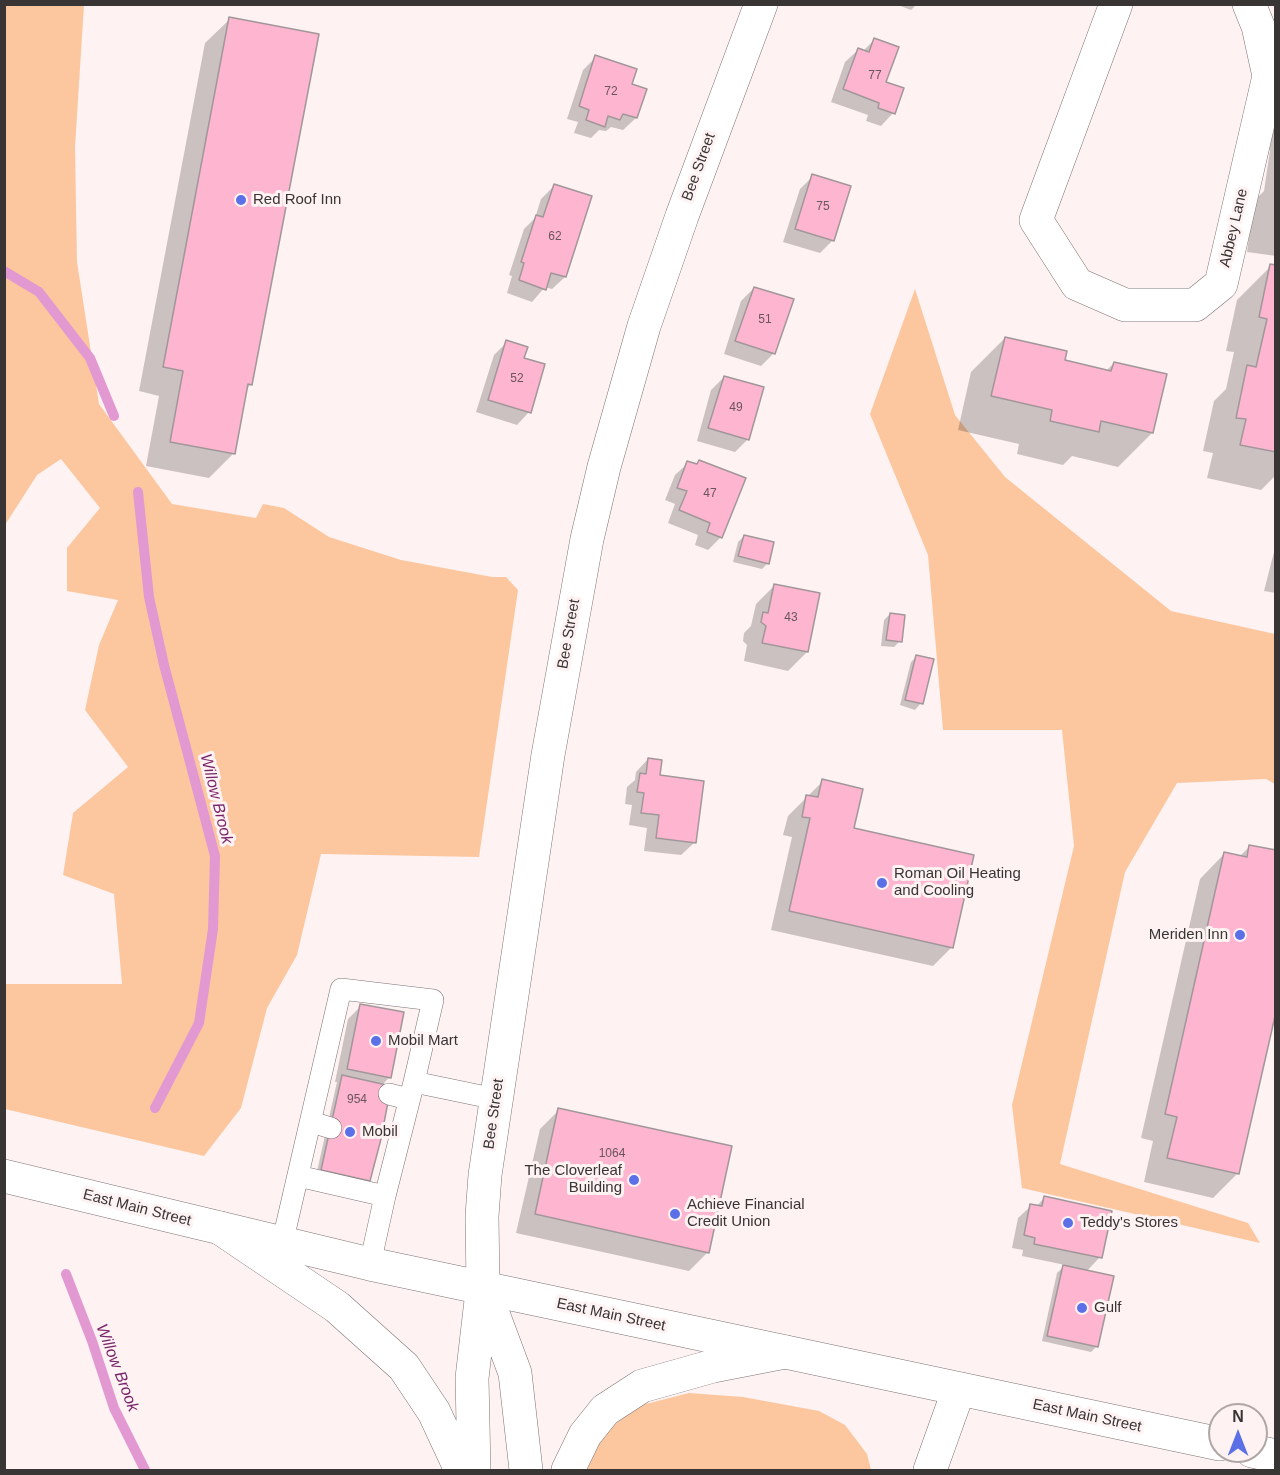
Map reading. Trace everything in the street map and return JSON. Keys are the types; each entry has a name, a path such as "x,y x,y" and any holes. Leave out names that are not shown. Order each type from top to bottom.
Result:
{"main road":[{"name":"Bee Street","path":"483,1287 482,1216 485,1175 496,1099 548,755 572,615 604,467 644,326 674,238 761,4"},
{"name":"Abbey Lane","path":"1116,4 1036,220 1077,284 1125,305 1195,305 1221,284 1269,76 1258,26 1249,4"},
{"name":"East Main Street","path":"4,1176 370,1264 1208,1441"},
{"path":"220,1228 337,1307 404,1367 434,1412 461,1470"},
{"path":"474,1470 471,1377 483,1287"},
{"path":"483,1287 515,1373 526,1470"},
{"path":"568,1470 575,1452 595,1421 604,1410 627,1394 642,1386 682,1373 785,1352"},
{"path":"930,1470 959,1389"}],"lane":[{"path":"282,1244 311,1122 330,1081 341,989 433,1000 389,1141 385,1196 370,1264"},
{"path":"404,1092 496,1099"},
{"path":"311,1122 332,1128"},
{"path":"298,1176 385,1196"}],"shaded area":[{"path":"5,4 84,5 75,147 77,262 99,404 172,504 256,518 263,504 284,508 329,537 401,560 492,577 506,577 518,590 479,857 321,854 297,955 267,1008 241,1108 204,1156 5,1109 5,984 122,984 114,894 63,875 73,813 128,767 85,710 99,645 118,600 67,591 67,548 100,508 61,459 37,475 5,525"},
{"path":"915,289 955,415 1005,477 1171,611 1275,634 1275,784 1266,779 1177,783 1125,872 1060,1164 1248,1223 1260,1243 1022,1188 1012,1105 1074,846 1062,730 943,730 928,555 870,414"},
{"path":"689,1393 743,1397 819,1411 845,1425 867,1454 871,1470 585,1470 605,1431 642,1405"}],"building":[{"name":"Red Roof Inn","path":"229,17 319,34 252,385 248,384 235,454 170,442 183,371 163,367"},
{"path":"874,38 899,47 886,82 904,88 895,114 878,108 879,103 843,89 858,48 869,52"},
{"path":"595,55 637,69 632,84 647,89 637,118 623,114 620,120 608,116 605,127 586,120 589,110 579,106"},
{"path":"812,174 851,186 834,241 795,229"},
{"path":"554,184 592,196 566,277 551,273 546,290 519,280 524,263 521,262 536,215 543,217"},
{"path":"1270,264 1276,265 1276,452 1240,445 1246,419 1236,418 1247,365 1256,367 1267,319 1259,317"},
{"path":"754,287 794,299 775,354 735,341"},
{"path":"1005,337 1067,351 1065,360 1111,371 1114,362 1167,374 1153,433 1101,421 1099,432 1050,421 1052,410 991,396"},
{"path":"506,340 528,347 524,358 545,364 531,413 488,400"},
{"path":"724,376 764,387 749,440 708,428"},
{"path":"699,460 746,478 722,538 707,532 710,523 679,510 687,491 677,488 687,461 697,464"},
{"path":"744,535 774,542 769,564 738,556"},
{"path":"774,584 820,593 808,652 762,643 766,626 761,622 763,612 768,613"},
{"path":"890,613 905,615 902,642 886,640"},
{"path":"916,655 934,659 923,704 905,700"},
{"path":"648,758 662,760 660,775 704,781 696,843 656,838 659,815 641,813 644,793 637,792 640,773 646,774"},
{"name":"Roman Oil Heating and Cooling","path":"822,779 863,789 854,828 974,855 953,948 789,911 810,818 802,817 806,795 818,797"},
{"name":"Meriden Inn","path":"1249,845 1276,850 1276,1012 1239,1174 1167,1158 1177,1117 1165,1114 1224,852 1247,857"},
{"name":"Mobil Mart","path":"360,1004 404,1012 391,1078 347,1069"},
{"path":"342,1075 391,1086 370,1181 321,1170"},
{"name":"The Cloverleaf Building","path":"558,1108 732,1146 709,1253 535,1214"},
{"name":"Teddy's Stores","path":"1044,1196 1112,1211 1102,1258 1034,1244 1035,1238 1024,1235 1030,1204 1042,1206"},
{"path":"1063,1265 1114,1276 1098,1347 1047,1336"}],"waterway":[{"name":"Willow Brook","path":"4,271 39,292 90,358 114,416"},
{"name":"Willow Brook","path":"138,492 149,597 164,665 215,856 213,929 199,1023 155,1108"},
{"name":"Willow Brook","path":"66,1274 92,1341 114,1408 145,1470"}],"place":[{"name":"Red Roof Inn","path":"241,200"},
{"name":"Roman Oil Heating and Cooling","path":"882,883"},
{"name":"Meriden Inn","path":"1240,935"},
{"name":"Mobil Mart","path":"376,1041"},
{"name":"Mobil","path":"350,1132"},
{"name":"The Cloverleaf Building","path":"634,1180"},
{"name":"Achieve Financial Credit Union","path":"675,1214"},
{"name":"Teddy's Stores","path":"1068,1223"},
{"name":"Gulf","path":"1082,1308"}]}
